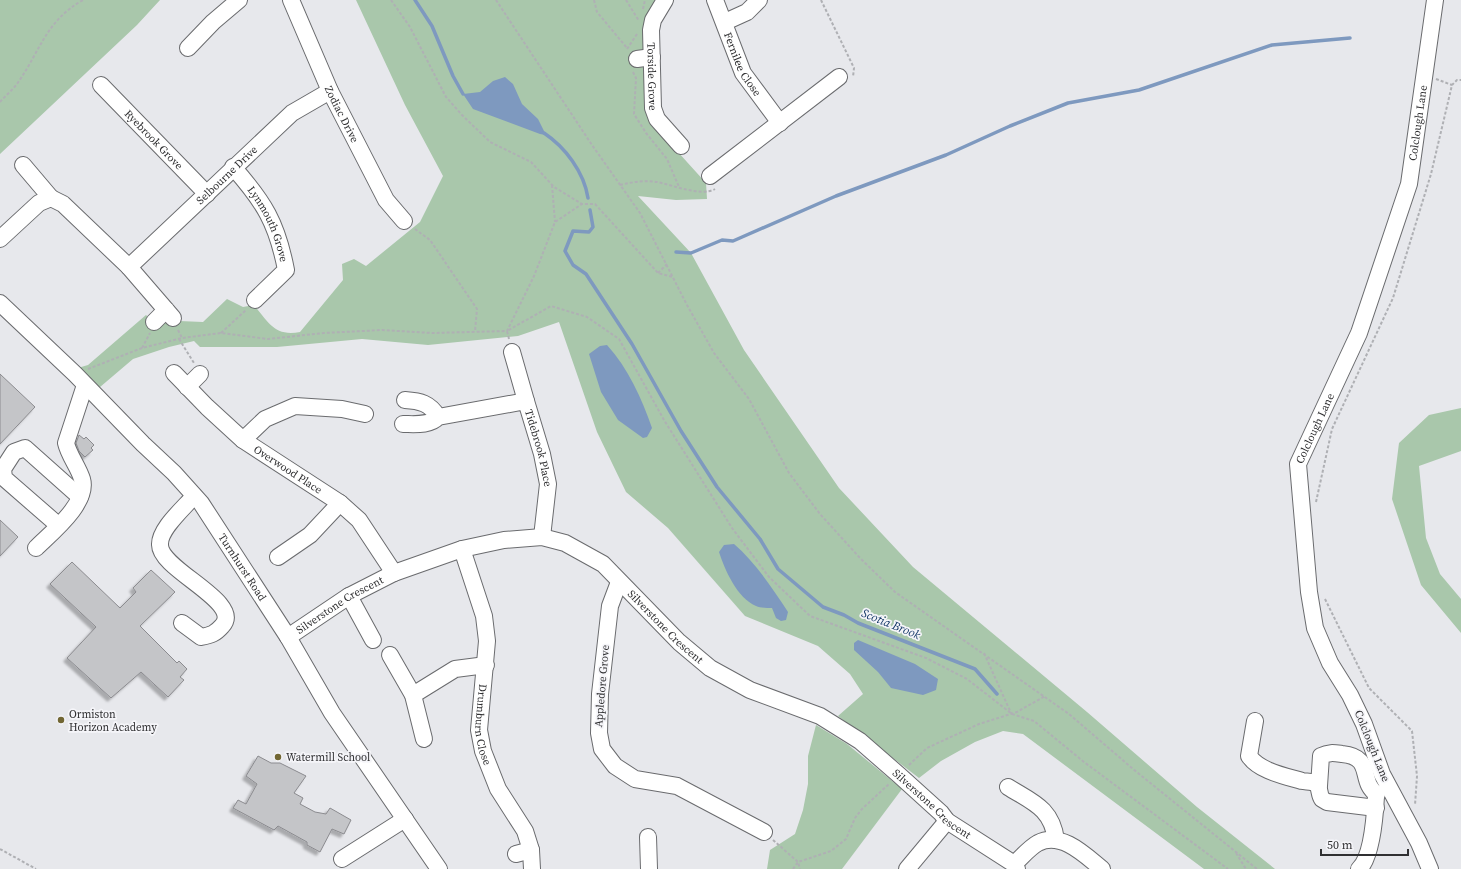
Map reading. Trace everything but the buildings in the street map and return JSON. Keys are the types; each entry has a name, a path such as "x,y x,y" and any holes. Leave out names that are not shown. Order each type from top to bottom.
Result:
{"street":[{"path":"188,48 209,37 239,0"},
{"name":"Zodiac Drive","path":"291,0 330,91 386,200 404,221"},
{"name":"Torside Grove","path":"665,0 653,20 651,40 639,54 654,114 681,146"},
{"name":"Fernilee Close","path":"715,0 725,22 742,73 780,123"},
{"path":"725,22 747,12 759,0"},
{"name":"Colclough Lane","path":"1430,869 1419,843 1382,774 1364,724 1350,695 1330,663 1315,628 1310,592 1298,464 1358,333 1409,184 1434,0"},
{"path":"710,176 839,77"},
{"name":"Ryebrook Grove","path":"102,85 207,194"},
{"name":"Selbourne Drive","path":"130,267 207,194 233,167 292,113 330,91"},
{"path":"22,165 51,198 63,204 130,267 169,314 154,322"},
{"name":"Lynmouth Grove","path":"233,167 251,187 267,210 281,247 286,270 255,300"},
{"path":"0,239 39,203 51,198"},
{"name":"Turnhurst Road","path":"0,302 80,379 174,473 194,496 288,637 332,713 439,869"},
{"path":"512,352 526,401"},
{"name":"Overwood Place","path":"174,373 207,407 244,440 340,503 359,520 394,573"},
{"path":"186,386 200,374"},
{"path":"36,548 77,504 80,497 83,482 66,443 80,379"},
{"path":"405,400 420,401 434,410 438,417"},
{"name":"Tidebrook Place","path":"403,424 424,423 435,420 438,417 526,401 542,454 548,484 542,537"},
{"path":"244,440 265,419 295,406 342,409 365,414"},
{"path":"58,525 4,478 3,469 14,452 25,448 80,497"},
{"path":"182,623 201,637 213,635 224,624 225,612 217,600 167,560 160,547 161,536 174,518 194,496"},
{"path":"283,549 310,535 340,503"},
{"name":"Silverstone Crescent","path":"288,637 349,596 394,573 462,549 504,540 542,537 565,543 603,564 679,642 710,668 750,690 820,716 860,741 941,813 947,821 1016,866"},
{"name":"Drumburn Close","path":"462,549 484,616 487,641 479,730 483,751 498,788 525,831 531,850 532,869"},
{"name":"Appledore Grove","path":"619,582 610,606 600,694 598,733 602,750 615,766 635,779 677,786 764,832"},
{"path":"349,596 373,640"},
{"path":"390,655 413,695 424,739"},
{"path":"413,695 456,669 486,665"},
{"path":"1255,721 1249,756 1252,761 1262,768 1315,783 1319,786"},
{"path":"1328,752 1351,754 1357,757 1362,764 1376,801 1327,802 1322,799 1319,786 1321,756 1328,752"},
{"path":"1359,869 1364,864 1382,774"},
{"path":"1008,787 1042,808 1054,826 1056,840"},
{"path":"342,859 405,819"},
{"path":"907,869 947,821"},
{"path":"648,837 649,869"},
{"path":"1016,866 1039,843 1056,840 1075,848 1102,869"},
{"path":"516,854 531,850"}],"path":[{"path":"0,102 19,82 47,32 69,8 83,0"},
{"path":"391,0 410,27 446,97 462,115 490,142 532,162 552,185 582,204 595,204 658,273 673,277"},
{"path":"496,0 592,145 640,213 711,346 749,399 789,473 820,514 879,578 916,608 940,622 984,652 1045,696 1257,869"},
{"path":"594,0 597,12 639,54"},
{"path":"626,0 639,21"},
{"path":"1314,509 1332,428 1393,298 1431,174 1452,85 1457,80 1461,80"},
{"path":"636,101 634,114 639,124 667,159 679,187"},
{"path":"512,352 507,331 534,276 555,222 552,185"},
{"path":"555,222 582,204"},
{"path":"404,221 430,240 477,309 475,332"},
{"path":"658,273 667,264"},
{"path":"220,333 255,300"},
{"path":"80,379 142,348 179,338 220,333 268,339 324,333 382,330 432,333 507,331 551,306 587,316 619,339 664,420 732,528 769,577 810,616 926,658 968,679 1012,714 1034,721 1084,762 1228,869"},
{"path":"179,338 200,374"},
{"path":"1322,593 1369,688 1412,731 1417,776 1414,806"},
{"path":"984,652 1012,714"},
{"path":"794,869 798,862 831,851 846,839 855,818 862,809 926,748 979,724 1012,714 1045,696"},
{"path":"764,832 798,862 800,869"},
{"path":"0,849 36,869"},
{"path":"1235,851 1246,869"}],"green space":[{"path":"0,0 160,0 137,25 0,154"},
{"path":"356,0 659,0 645,62 668,141 706,183 707,199 676,200 638,196 691,253 744,350 839,488 913,567 1087,712 1197,807 1275,869 1204,869 1023,734 1003,731 975,742 941,761 919,778 838,716 863,694 850,674 818,646 745,616 668,528 626,492 597,432 559,322 518,336 428,345 362,339 277,347 200,347 194,341 169,347 133,359 93,393 71,370 88,365 146,315 158,327 166,322 175,325 179,321 203,322 227,299 243,307 254,305 268,322 278,330 291,333 300,332 343,280 342,264 354,259 366,266 420,222 443,176 405,105"},
{"path":"1461,408 1461,451 1419,466 1426,538 1440,574 1461,599 1461,633 1421,585 1392,499 1399,443 1429,415"},
{"path":"816,725 847,744 902,789 842,869 767,869 770,850 795,834 803,810 808,784 808,756"}],"water":[{"path":"505,77 513,84 522,104 538,119 546,135 473,109 463,94 480,92 493,81"},
{"path":"607,345 615,354 628,374 644,406 652,428 647,437 643,438 618,420 601,392 589,354 600,346"},
{"path":"734,544 756,567 776,594 788,612 786,620 781,621 776,618 772,608 758,607 749,602 743,597 733,583 728,575 719,552 724,545"},
{"path":"858,640 915,664 938,679 936,690 923,695 891,688 878,672 854,650 854,643"}],"waterway":[{"path":"415,0 432,26 453,76 463,94"},
{"path":"676,252 691,253 722,240 733,241 836,196 946,155 1010,126 1068,103 1139,90 1272,45 1350,38"},
{"path":"544,133 559,145 572,161 586,188 588,198"},
{"name":"Scotia Brook","path":"590,210 593,227 589,232 573,231 565,251 573,265 586,274 632,344 681,431 717,487 760,539 778,569 823,607 844,615 858,623 975,669 997,694"}],"place":[{"name":"Ormiston Horizon Academy","path":"61,720"},
{"name":"Watermill School","path":"278,757"}]}
